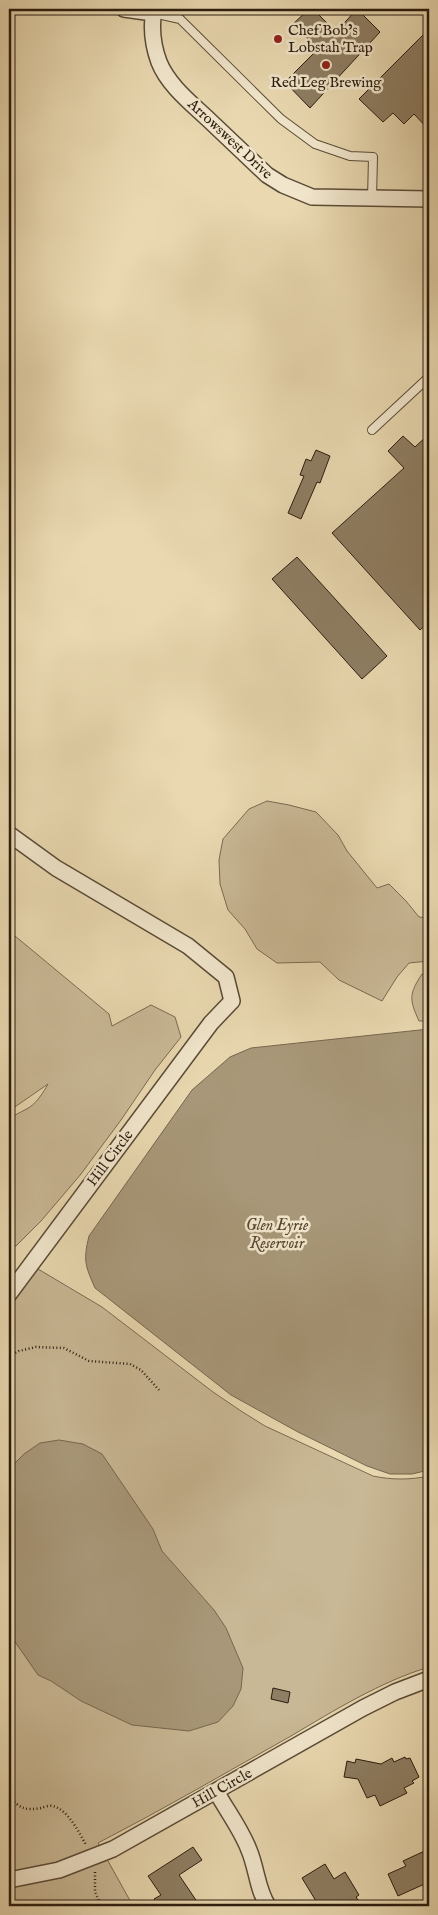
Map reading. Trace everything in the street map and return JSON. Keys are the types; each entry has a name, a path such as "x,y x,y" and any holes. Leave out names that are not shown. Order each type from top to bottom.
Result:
{"street":[{"path":"124,9 154,11"},
{"name":"Arrowswest Drive","path":"154,11 153,30 159,62 167,76 183,94 267,175 283,186 312,197 429,199"},
{"name":"Hill Circle","path":"9,834 56,868 188,946 226,977 232,1001 211,1023 9,1294"},
{"name":"Hill Circle","path":"9,1880 59,1870 113,1850 363,1708 429,1678"},
{"path":"216,1791 244,1838 250,1852 262,1897 268,1906"}],"lane":[{"path":"154,11 180,19 281,119 315,144 350,156 373,157 372,199"},
{"path":"372,430 429,377"}],"path":[{"path":"9,1356 19,1351 36,1347 64,1348 89,1361 130,1364 141,1370 160,1390"},
{"path":"9,1797 19,1807 29,1810 52,1806 61,1810 78,1831 91,1859 95,1873 95,1892 101,1906"}],"shaded area":[{"path":"267,801 316,812 338,835 347,851 377,888 389,884 419,917 429,918 429,961 409,963 397,977 382,1001 339,980 320,962 277,963 257,949 245,929 228,910 220,884 219,860 223,839 249,809"},
{"path":"9,931 109,1014 112,1026 151,1005 175,1017 181,1037 155,1070 81,1174 41,1221 16,1246 9,1246 9,1121 33,1105 48,1084 9,1111"},
{"path":"429,973 429,1021 419,1021 413,1007 413,992 422,974"},
{"path":"38,1269 102,1307 213,1392 265,1426 373,1476 401,1479 429,1476 429,1667 393,1680 358,1697 98,1843 133,1906 9,1906 9,1307"}],"water":[{"name":"Glen Eyrie Reservoir","path":"429,1029 429,1470 412,1474 390,1474 367,1466 298,1432 231,1395 95,1288 87,1268 86,1251 89,1236 192,1090 230,1057 251,1048"},
{"path":"59,1440 83,1444 102,1454 153,1529 162,1551 214,1610 226,1628 243,1668 241,1689 233,1706 218,1722 189,1731 132,1725 81,1701 51,1681 38,1675 9,1633 9,1469 24,1454 40,1443"}],"building":[{"name":"Red Leg Brewing","path":"309,9 313,9 336,32 357,9 380,32 310,108 285,82 318,49 293,24"},
{"path":"429,29 429,130 414,114 404,124 393,113 383,122 359,99"},
{"path":"429,434 429,622 420,630 332,533 404,468 388,451 403,436 415,447"},
{"path":"316,450 330,456 320,483 317,482 301,519 288,513 304,476 300,475 306,459 311,461"},
{"path":"297,557 387,656 362,679 272,579"},
{"path":"273,1688 290,1692 288,1703 271,1699"},
{"path":"405,1757 406,1759 410,1758 419,1777 412,1781 414,1783 404,1788 407,1793 380,1806 375,1795 367,1798 358,1779 344,1777 347,1761 355,1763 356,1759 381,1764 392,1758 394,1762"},
{"path":"193,1847 202,1860 179,1875 200,1906 159,1906 154,1899 161,1895 148,1876"},
{"path":"429,1849 429,1882 398,1896 388,1874 406,1866 403,1861"},
{"path":"325,1864 334,1879 345,1872 359,1895 356,1897 362,1906 319,1906 302,1878"}],"place":[{"name":"Chef Bob’s Lobstah Trap","path":"278,39"},
{"name":"Red Leg Brewing","path":"326,65"}]}
